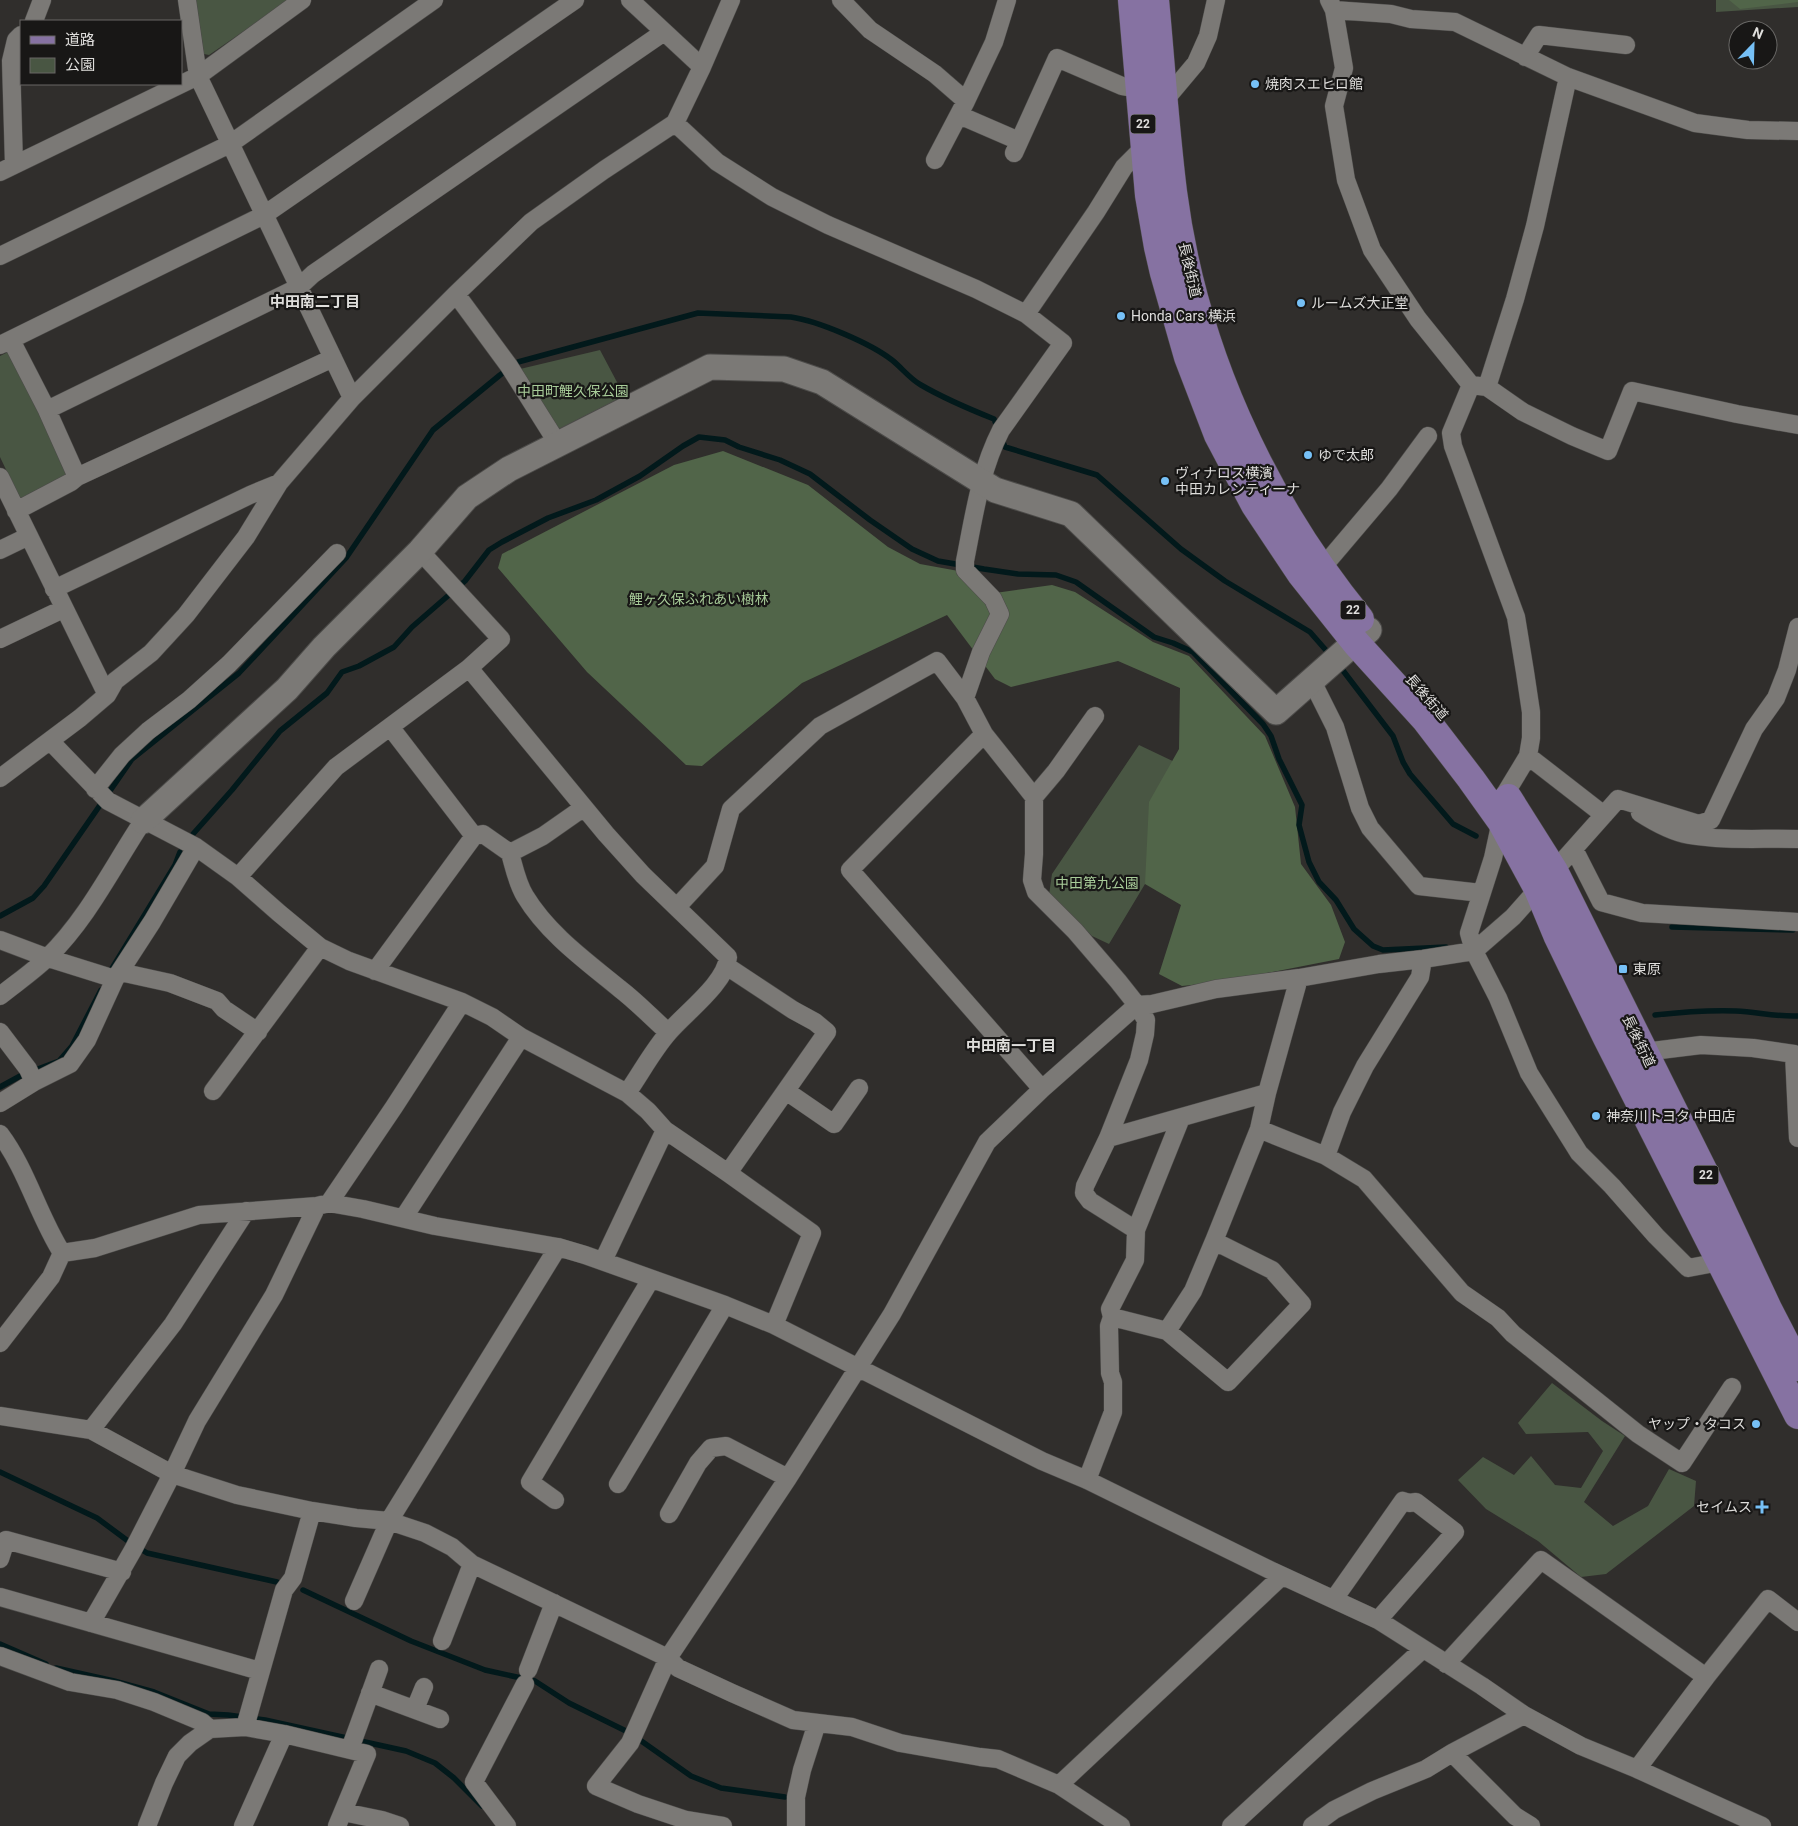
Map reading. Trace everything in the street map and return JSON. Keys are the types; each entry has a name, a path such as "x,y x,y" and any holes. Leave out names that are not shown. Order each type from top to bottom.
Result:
{"main road":[{"name":"長後街道","path":"1132,0 1149,195 1164,273 1188,357 1218,435 1255,505 1296,567 1357,642 1425,719 1546,880 1558,937 1720,1262"},
{"name":"長後街道","path":"1155,0 1173,193 1188,269 1210,350 1260,468 1297,531 1346,602 1357,642 1476,754 1506,794 1546,880 1644,1052 1705,1174 1793,1367 1798,1415"},
{"name":"22","path":"1720,1262 1793,1367"}],"street":[{"path":"34,20 42,0"},
{"path":"187,0 198,76 352,398"},
{"path":"182,83 198,76 302,0"},
{"path":"0,256 230,144 434,0"},
{"path":"78,477 47,410 6,342 264,215 575,0"},
{"path":"630,0 702,67"},
{"path":"0,778 107,695 115,681 151,653 186,614 246,537 279,482 352,398 456,294 531,222 674,123 702,67 731,0"},
{"path":"841,0 870,30 935,74 962,108 1016,147 1057,58 1122,86 1140,89"},
{"path":"935,160 994,42 1007,0"},
{"path":"1165,100 1196,63 1208,36 1216,0"},
{"path":"1798,131 1748,130 1695,123 1568,77 1455,22 1411,19 1332,5 1344,68 1334,106 1346,180 1372,250 1418,318 1480,386 1523,412 1572,436 1608,450 1632,391 1798,425"},
{"path":"47,410 299,287 313,274 664,32"},
{"path":"1525,57 1539,35 1626,44"},
{"path":"20,36 16,40 11,61 7,161 178,85"},
{"path":"1506,794 1528,756 1531,738 1530,712 1516,616 1452,446 1451,433 1480,386 1516,299 1535,226 1568,77"},
{"path":"674,123 717,162 772,197 828,225 976,289 1026,314 1063,343 997,437 981,482 965,566 993,599 1000,614 981,652 965,698"},
{"path":"1026,314 1096,212 1124,167 1145,146"},
{"path":"456,294 510,366 558,444"},
{"path":"16,511 78,477 333,358"},
{"path":"0,996 48,958 77,923 96,898 143,820 287,689 324,647 420,551 467,497 509,469 710,367 784,369 822,382 995,490 1071,514 1276,712 1357,642"},
{"path":"1322,568 1389,488 1428,436"},
{"path":"0,477 107,695"},
{"path":"54,589 233,502 279,482"},
{"path":"0,550 29,536"},
{"path":"238,877 336,767 469,668 501,639 420,551"},
{"path":"101,794 122,755 148,731 189,700 229,664 337,553"},
{"path":"0,639 64,609"},
{"path":"1618,799 1699,824 1712,820 1754,729 1776,698 1787,670 1798,627"},
{"path":"677,907 715,866 731,809 820,726 937,661 965,698 984,734 1034,797 1032,880 1036,892 1075,931 1118,981 1146,1020 1139,1060 1108,1138 1085,1186 1084,1193 1090,1201 1136,1230"},
{"path":"469,668 583,808 644,875 728,957 728,967 705,995 668,1032 627,1093"},
{"path":"1319,676 1360,808 1370,828 1419,886 1481,893"},
{"path":"1034,797 1056,771 1095,716"},
{"path":"390,728 474,836"},
{"path":"984,734 850,870 1042,1089"},
{"path":"50,741 101,794 143,820 196,847 238,877 320,947 349,962 462,1002 492,1018 521,1037 627,1093 648,1111 665,1130 728,1172 812,1233 774,1324"},
{"path":"1528,756 1604,815"},
{"path":"723,1826 686,1820 638,1804 596,1786 633,1736 668,1658 788,1478 892,1314 987,1142 1042,1089 1137,1005 1152,1004 1216,989 1474,951 1513,917 1618,799"},
{"path":"1618,799 1653,822 1688,835 1725,838 1798,839"},
{"path":"510,853 543,836 583,808"},
{"path":"1501,821 1493,858 1469,933 1474,951 1498,998 1529,1073 1579,1153 1688,1268 1720,1262"},
{"path":"375,971 474,836 483,834 510,853 517,879 524,895 538,916 562,941 627,994 668,1032"},
{"path":"0,1103 31,1075 70,1064 87,1040 117,976 152,922 196,847"},
{"path":"1574,849 1602,902 1642,913 1798,922"},
{"path":"0,940 48,958 117,976 170,983 217,1001 224,1009 258,1032"},
{"path":"213,1090 320,947"},
{"path":"1326,1156 1342,1112 1365,1066 1420,977 1423,959"},
{"path":"728,967 793,1010 815,1022 827,1032 728,1172"},
{"path":"1167,1330 1193,1291 1259,1129 1267,1092 1299,978"},
{"path":"91,1623 122,1572 197,1421 274,1295 323,1205 394,1108 462,1002"},
{"path":"0,1032 31,1075"},
{"path":"404,1218 521,1037"},
{"path":"1644,1052 1701,1046 1753,1048 1796,1053 1798,1138"},
{"path":"786,1091 834,1124 859,1088"},
{"path":"1108,1138 1267,1092"},
{"path":"1087,1480 1113,1412 1113,1382 1110,1373 1108,1326 1112,1317 1110,1309 1135,1260 1136,1230 1181,1118"},
{"path":"1259,1129 1326,1156 1364,1180 1462,1293 1498,1318 1513,1334 1638,1434 1682,1463 1684,1457 1732,1387"},
{"path":"603,1261 649,1168 665,1130"},
{"path":"0,1134 19,1164 52,1236 62,1253"},
{"path":"62,1253 95,1248 199,1215 323,1205 558,1247 603,1261 774,1324 1042,1461 1087,1480 1282,1576 1334,1598 1378,1620 1524,1715 1581,1746 1637,1769 1762,1826"},
{"path":"91,1430 173,1324 246,1211"},
{"path":"1112,1317 1167,1330 1228,1382 1302,1304 1272,1270 1214,1241"},
{"path":"354,1601 389,1521 558,1247"},
{"path":"0,1343 51,1277 62,1253"},
{"path":"555,1500 530,1482 651,1278"},
{"path":"618,1484 725,1305"},
{"path":"0,1416 91,1430 172,1474 237,1494 312,1511 389,1521 424,1533 452,1547 472,1564 668,1658 678,1668 793,1720 852,1727 900,1743 998,1759 1059,1785 1121,1826"},
{"path":"669,1514 698,1463 711,1448 726,1446 788,1478"},
{"path":"1334,1598 1403,1501 1409,1503 1416,1502 1455,1532 1378,1620"},
{"path":"246,1721 284,1590 293,1578 312,1511"},
{"path":"0,1559 6,1540 122,1572"},
{"path":"1446,1664 1541,1560 1706,1677"},
{"path":"442,1642 472,1564"},
{"path":"1059,1785 1282,1576"},
{"path":"0,1597 260,1671"},
{"path":"1637,1769 1706,1677 1768,1599 1798,1622"},
{"path":"506,1825 474,1782 526,1677 554,1603"},
{"path":"1231,1826 1423,1650"},
{"path":"0,1656 70,1682 117,1690 154,1702 202,1722 210,1729"},
{"path":"352,1743 379,1669"},
{"path":"415,1710 424,1687"},
{"path":"370,1693 440,1719"},
{"path":"1312,1826 1334,1810 1372,1791 1426,1769 1452,1752 1524,1715"},
{"path":"147,1826 164,1783 178,1756 190,1743 210,1729 246,1721 284,1734 352,1743 367,1754 340,1819 382,1820 400,1826"},
{"path":"796,1826 796,1797 802,1770 817,1723"},
{"path":"243,1826 284,1734"},
{"path":"1452,1752 1515,1816 1531,1826"}],"green space":[{"path":"196,0 289,0 209,55 204,54"},
{"path":"1716,0 1798,0 1798,7 1716,12"},
{"path":"1729,0 1798,0 1798,2 1740,9"},
{"name":"中田町鯉久保公園","path":"600,350 627,401 564,432 555,427 520,369"},
{"path":"10,351 67,467 64,483 22,503 0,457 0,356"},
{"name":"鯉ヶ久保ふれあい樹林","path":"723,451 808,485 888,547 920,564 964,572 988,594 1052,585 1075,592 1153,642 1189,656 1265,736 1295,807 1301,864 1331,905 1345,942 1339,959 1221,982 1182,986 1159,974 1181,905 1145,884 1149,802 1179,749 1180,688 1118,661 1011,687 995,679 947,615 802,683 702,766 686,765 587,672 498,568 502,554 674,465"},
{"name":"中田第九公園","path":"1139,745 1202,775 1145,884 1109,944 1092,936 1049,895 1052,874"},
{"path":"1552,1383 1625,1436 1584,1502 1613,1526 1648,1506 1669,1469 1696,1481 1694,1506 1606,1574 1581,1577 1538,1541 1486,1509 1458,1480 1483,1457 1514,1475 1531,1456 1555,1485 1581,1488 1603,1451 1588,1432 1526,1434 1518,1423"}],"waterway":[{"path":"0,916 33,898 44,886 132,759 239,673 346,558 433,430 518,362 698,313 791,317 829,328 871,347 892,360 921,385 994,419 998,429"},
{"path":"193,834 280,731 327,693 342,672 359,666 394,647 412,627 465,581 489,550 548,518 596,500 640,476 699,437 725,440 739,447 780,460 810,474 870,520 912,549 938,561 1018,574 1056,575 1076,582 1154,637 1193,652 1263,724 1271,736 1279,759 1302,805 1299,825 1309,862 1319,882 1336,900 1354,929 1373,946 1383,950 1446,947"},
{"path":"1001,437 1005,447 1097,475 1181,549 1225,581 1310,632 1331,656"},
{"path":"1338,664 1393,736 1410,774 1453,824 1476,836"},
{"path":"108,975 175,865 180,852"},
{"path":"1672,927 1793,930"},
{"path":"0,1087 22,1075 59,1061 72,1046 101,990"},
{"path":"1655,1015 1726,1011 1798,1016"},
{"path":"0,1472 97,1518 147,1553 277,1582"},
{"path":"303,1590 411,1641 485,1670 535,1681 569,1703 630,1733 691,1776 721,1788 785,1797"},
{"path":"0,1644 46,1664"},
{"path":"56,1668 154,1692 209,1714 265,1720 406,1751 435,1763 454,1778 482,1806"}],"place":[{"name":"焼肉スエヒロ館","path":"1255,84"},
{"name":"ルームズ大正堂","path":"1301,303"},
{"name":"Honda Cars 横浜","path":"1121,316"},
{"name":"ゆで太郎","path":"1308,455"},
{"name":"ヴィナロス横濱 中田カレンティーナ","path":"1165,481"},
{"name":"東原","path":"1623,969"},
{"name":"神奈川トヨタ 中田店","path":"1596,1116"},
{"name":"ヤップ・タコス","path":"1756,1424"},
{"name":"セイムス","path":"1762,1507"}],"district":[{"name":"中田南二丁目","path":"315,302"},
{"name":"中田南一丁目","path":"1011,1046"}]}
